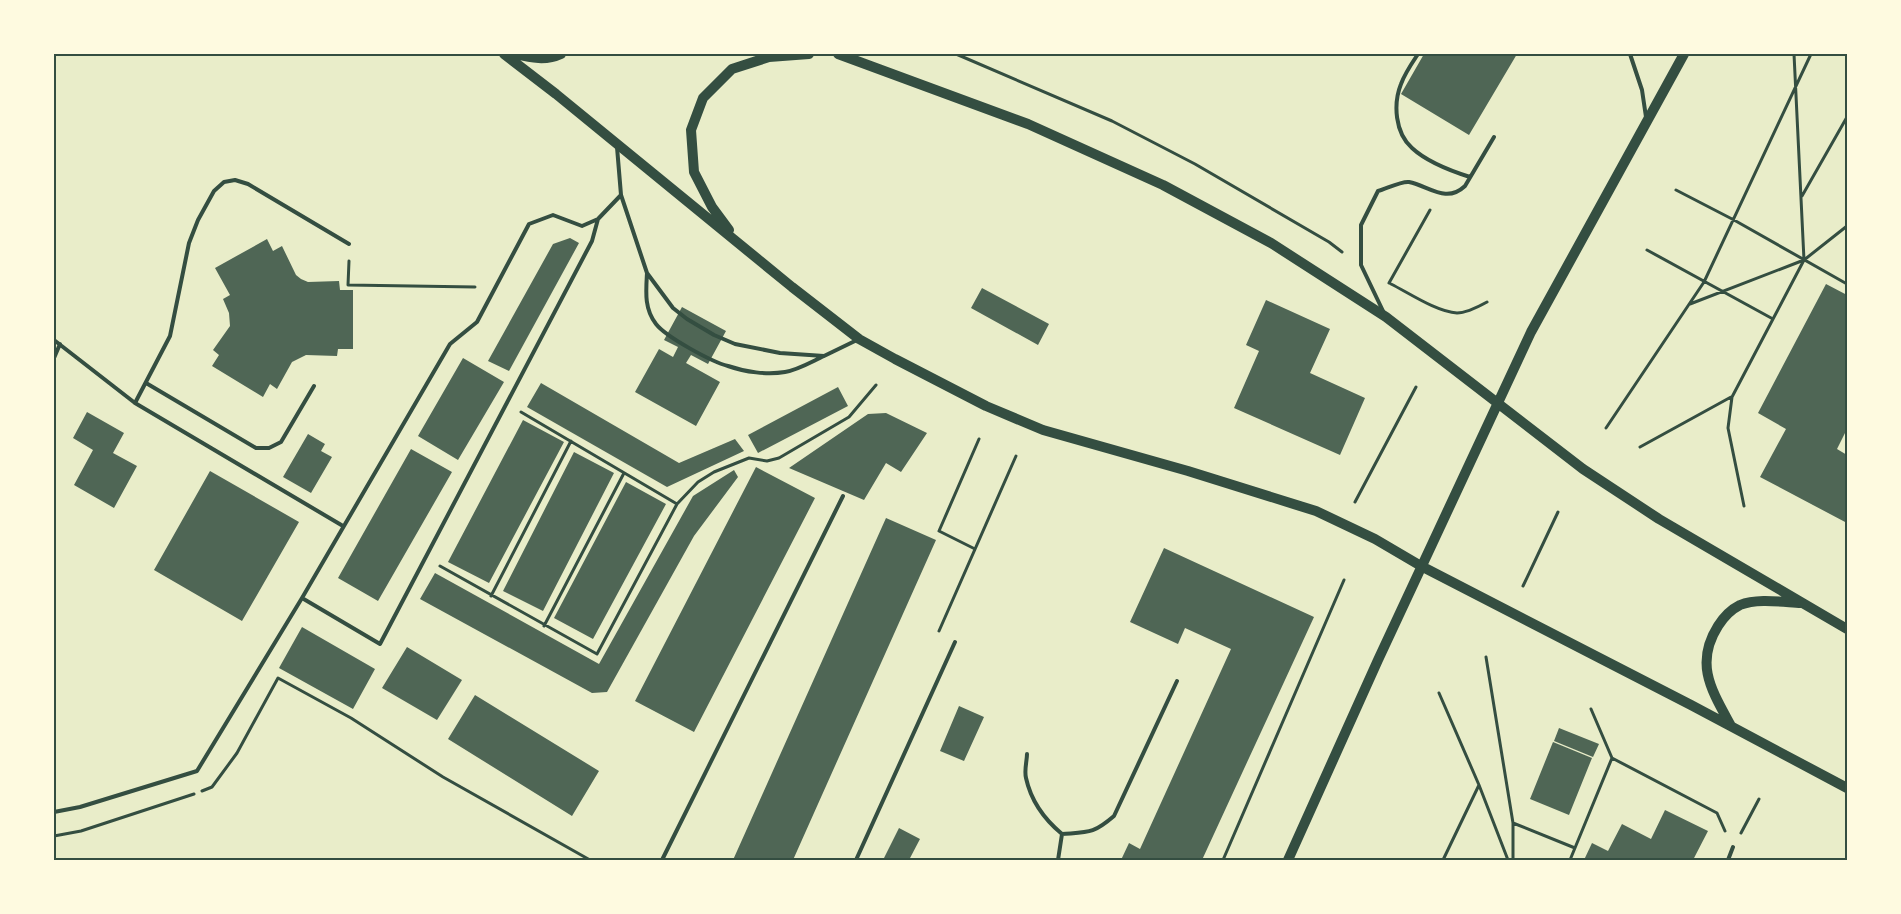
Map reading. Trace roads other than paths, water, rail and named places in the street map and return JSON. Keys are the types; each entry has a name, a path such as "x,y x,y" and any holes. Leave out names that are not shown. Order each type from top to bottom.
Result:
{"main road":[{"path":"504,54 556,94 792,287 859,339 895,359 986,406 1043,430 1188,471 1316,511 1375,539 1421,566 1732,726 1847,788"},
{"path":"516,54 530,58 552,58 561,54"},
{"path":"736,240 712,207 694,172 691,130 703,98 732,69 769,57 809,54"},
{"path":"838,54 1028,124 1163,185 1270,243 1386,318 1583,469 1659,519 1847,629"},
{"path":"1288,860 1421,566 1531,332 1646,119 1684,54"},
{"path":"1732,726 1711,689 1705,663 1710,639 1724,617 1740,605 1763,601 1802,602"}],"lane":[{"path":"1418,54 1401,84 1395,109 1401,132 1411,148 1444,168 1470,178"},
{"path":"1630,54 1642,90 1646,119"},
{"path":"1386,318 1361,265 1361,225 1378,191 1407,182 1439,194 1449,195 1460,190 1470,178 1494,137"},
{"path":"616,145 621,195 647,273 673,308 687,320 735,344 780,354 824,356"},
{"path":"135,403 170,336 190,244 198,220 214,191 224,182 235,180 248,184 350,244"},
{"path":"302,598 380,644 592,241 598,220 621,195"},
{"path":"54,812 80,807 197,771 302,598 450,344 477,322 529,224 553,215 582,226 598,220"},
{"path":"647,273 646,301 655,323 664,333 679,342 727,366 767,374 794,370 859,339"},
{"path":"54,340 135,403 343,526"},
{"path":"54,358 60,344"},
{"path":"146,383 256,448 269,448 281,442 314,386"},
{"path":"662,860 843,496"},
{"path":"856,860 955,642"},
{"path":"1027,754 1025,776 1038,808 1049,823 1062,834 1090,833 1114,816 1177,681"},
{"path":"1058,860 1062,834"},
{"path":"1728,860 1733,847"}]}
